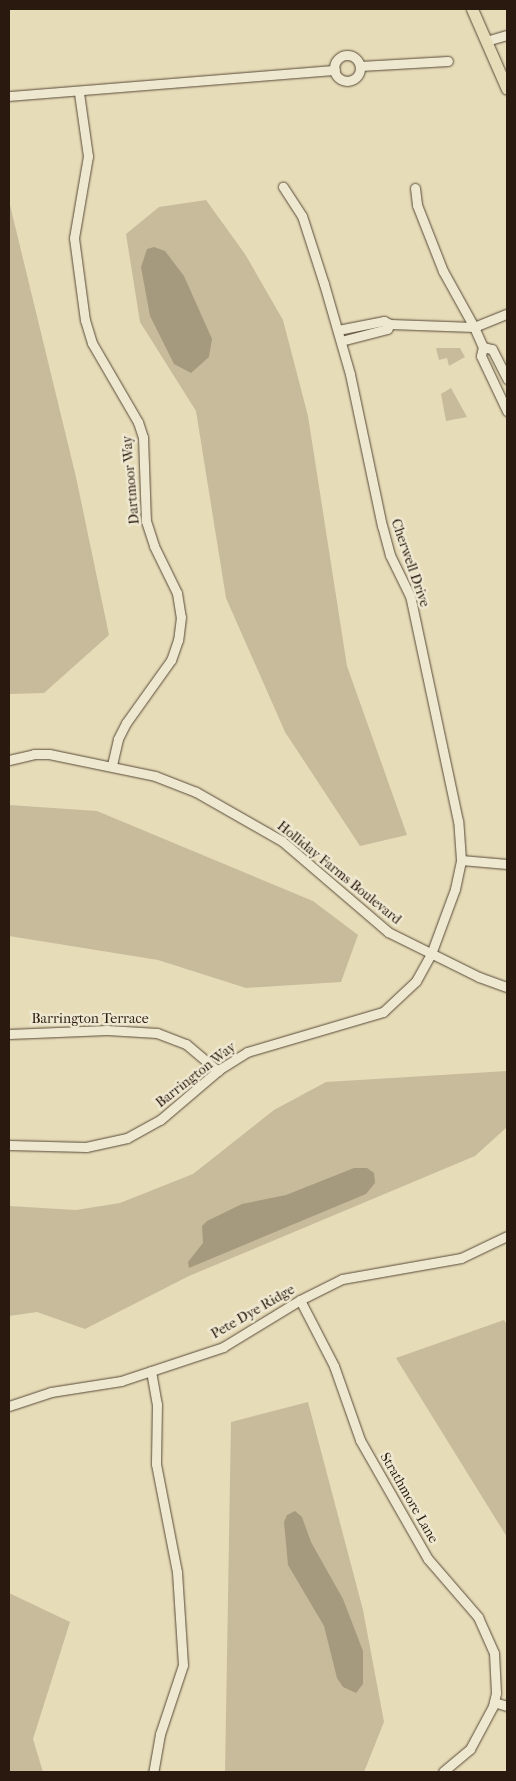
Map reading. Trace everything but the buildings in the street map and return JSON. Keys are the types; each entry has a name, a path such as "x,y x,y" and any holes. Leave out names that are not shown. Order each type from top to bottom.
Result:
{"main road":[{"path":"472,9 507,89"}],"street":[{"path":"486,41 507,35"},
{"path":"345,55 356,59 360,66 355,78 347,80 339,77 335,70 336,62 345,55"},
{"path":"360,66 448,61"},
{"path":"9,96 78,93 335,70"},
{"name":"Dartmoor Way","path":"78,93 88,156 74,238 85,320 92,343 138,422 142,437 146,521 154,546 177,593 181,617 178,640 171,660 126,723 118,739 112,766"},
{"name":"Cherwell Drive","path":"283,187 302,216 338,330 382,526 390,555 410,596 458,821 461,860 431,954"},
{"path":"415,188 417,205 442,271 474,326 483,347 482,356 507,411"},
{"path":"338,330 370,322 474,326 507,314"},
{"path":"341,342 386,329 390,324"},
{"path":"483,347 492,349 507,379"},
{"name":"Holliday Farms Boulevard","path":"9,760 42,754 112,766 155,776 196,792 282,840 388,932 431,954 507,986"},
{"path":"461,860 507,864"},
{"name":"Barrington Way","path":"9,1146 86,1147 127,1138 160,1120 218,1071 247,1052 383,1012 407,993 431,954"},
{"name":"Barrington Terrace","path":"9,1034 107,1030 157,1033 186,1044 218,1071"},
{"name":"Pete Dye Ridge","path":"9,1406 52,1392 122,1381 223,1347 300,1300 342,1279 462,1258 507,1236"},
{"name":"Strathmore Lane","path":"300,1300 338,1377 360,1440 428,1559 485,1628 497,1669 494,1702 470,1748 442,1772"},
{"path":"151,1371 157,1404 156,1464 177,1572 183,1665 160,1734 154,1772"},
{"path":"494,1702 507,1706"}],"shaded area":[{"path":"206,200 245,254 283,320 308,416 347,666 407,835 360,846 285,732 226,598 196,411 140,322 126,234 159,207"},
{"path":"9,201 76,477 109,635 44,693 9,694"},
{"path":"154,247 165,251 184,276 212,339 209,357 191,373 174,364 150,316 141,267 147,249"},
{"path":"436,348 460,348 465,357 449,366 447,358 439,360"},
{"path":"451,388 467,417 446,421 441,394"},
{"path":"9,805 97,811 313,901 358,935 341,982 246,988 158,960 9,936"},
{"path":"507,1071 507,1127 475,1156 189,1276 85,1329 37,1312 9,1316 9,1206 76,1210 120,1203 193,1174 274,1110 326,1082"},
{"path":"354,1168 367,1168 374,1173 375,1183 366,1194 189,1268 188,1262 203,1243 202,1226 207,1221 242,1204 286,1195"},
{"path":"504,1320 507,1325 507,1537 396,1358"},
{"path":"308,1402 363,1610 384,1722 364,1772 225,1772 231,1422"},
{"path":"295,1511 302,1517 311,1542 343,1599 363,1651 363,1684 356,1693 343,1687 337,1678 324,1626 288,1565 284,1522 287,1515"},
{"path":"9,1593 70,1622 33,1739 43,1772 9,1772"}]}
